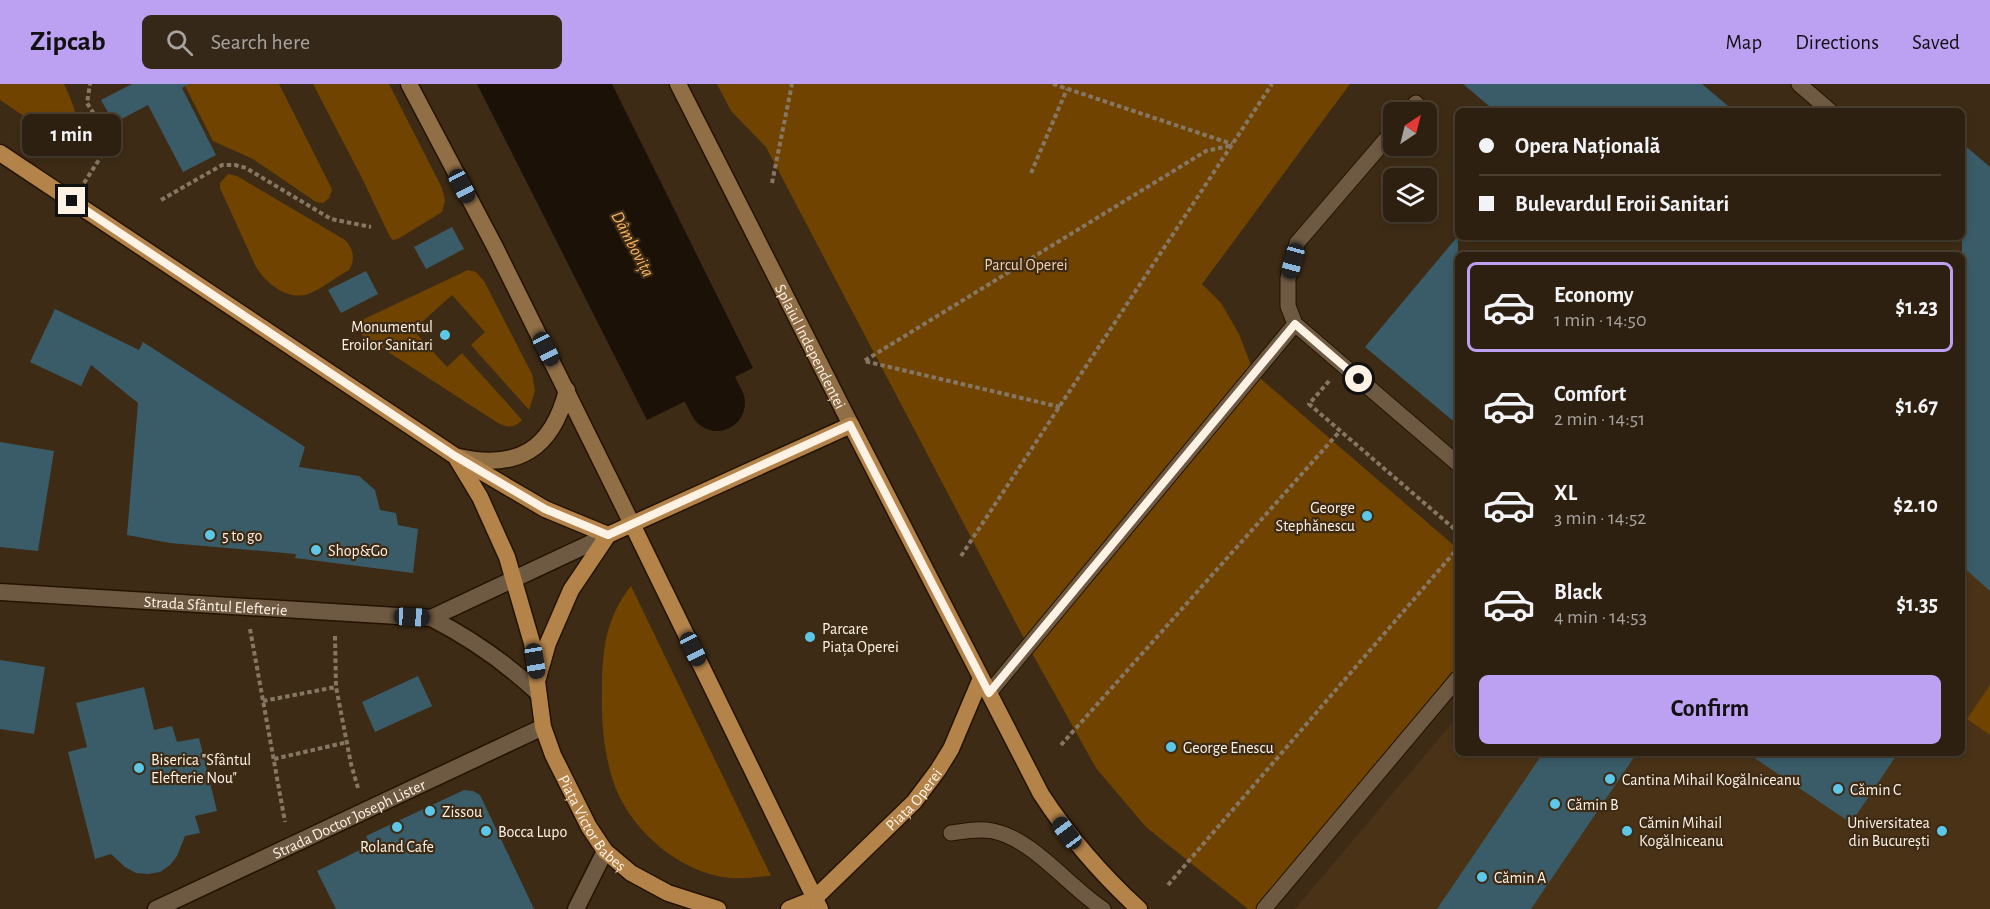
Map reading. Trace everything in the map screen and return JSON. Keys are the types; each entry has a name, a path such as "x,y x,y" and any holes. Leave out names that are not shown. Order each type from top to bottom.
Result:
{"main road":[{"path":"409,84 567,390 817,904 789,909"},
{"name":"Splaiul Independenței","path":"678,84 850,425 1041,794 1060,823 1092,863 1139,909"},
{"path":"0,153 455,456 545,509 608,535 850,425"},
{"path":"455,456 481,462 500,461 527,451 550,432 558,418 567,390"},
{"name":"Piața Victor Babeș","path":"455,456 480,497 515,580 532,643 543,727 553,755 589,827 605,851 632,873 668,893 718,909"},
{"name":"Piața Victor Babeș","path":"538,686 548,643 571,590 608,535"},
{"name":"Piața Operei","path":"817,904 926,788 951,749 985,685"}],"street":[{"path":"515,580 608,535"},
{"name":"Strada Sfântul Elefterie","path":"431,618 515,580"},
{"name":"Strada Sfântul Elefterie","path":"0,592 431,618 463,634 538,686"},
{"name":"Strada Doctor Joseph Lister","path":"156,909 543,727"},
{"path":"576,909 605,851"}],"lane":[{"path":"1799,84 1827,108"},
{"path":"1383,143 1297,243 1288,278 1288,306 1295,324 1455,461"},
{"path":"985,685 1295,324"},
{"path":"1264,909 1455,682"},
{"path":"951,833 974,830 993,831 1011,838 1044,861 1089,900 1103,909"}],"path":[{"path":"72,201 111,141 87,103 90,84"},
{"path":"772,183 792,84"},
{"path":"1053,84 1233,145"},
{"path":"961,556 1272,84"},
{"path":"1031,173 1067,89"},
{"path":"1060,407 864,361 1206,151 1233,145"},
{"path":"161,200 222,165 235,165 246,168 332,219 371,227"},
{"path":"1309,404 1455,529"},
{"path":"1060,746 1340,431"},
{"path":"1168,885 1455,551"},
{"path":"246,608 290,846"},
{"path":"334,613 336,687 351,764 365,812"},
{"path":"263,701 336,687"},
{"path":"274,759 348,742"}],"shaded area":[{"name":"Cămin Mihail Kogălniceanu","path":"1990,239 1990,909 1295,909 1455,720 1455,756 1965,756 1965,267"}],"green space":[{"path":"0,84 64,84 73,105 76,120 74,141 67,145 0,100"},
{"path":"184,84 279,84 331,187 329,198 323,203 316,202 253,159 213,141"},
{"path":"313,84 389,84 442,188 445,201 442,212 393,240"},
{"name":"Parcul Operei","path":"717,84 1350,84 1202,284 1221,303 1239,334 1254,373 1455,546 1455,682 1264,909 1248,909 1146,827 1096,768 1028,646 766,147 731,111"},
{"path":"228,174 237,176 345,240 353,254 349,270 318,289 300,296 285,293 271,284 256,267 220,188 220,183"},
{"path":"468,270 476,272 484,281 532,374 535,391 529,410 471,345 485,332 452,295 413,330 447,367 462,353 522,420 514,426 498,423 362,335 358,328 364,319"},
{"path":"631,586 771,876 730,878 712,875 677,859 647,835 624,805 616,789 606,752 603,727 603,661 611,622"},
{"path":"1990,685 1990,735 1967,719"}],"water":[{"path":"477,84 612,84 753,368 647,420"}],"building":[{"path":"132,84 189,84 182,88 216,155 183,172 148,105 114,123 101,100"},
{"path":"1463,84 1702,84 1730,108 1491,108"},
{"path":"1965,146 1990,167 1990,591 1965,569 1965,252 1962,252 1962,240 1965,240"},
{"path":"452,227 464,249 426,269 414,247"},
{"path":"1455,240 1458,240 1458,252 1455,252 1455,422 1365,347"},
{"path":"366,271 378,294 341,313 328,290"},
{"path":"55,309 139,350 143,342 305,447 299,467 359,476 375,490 380,510 396,513 398,525 418,529 413,573 295,558 296,554 170,543 127,535 138,403 91,365 81,386 30,362"},
{"path":"0,442 54,451 38,551 0,547"},
{"path":"0,660 45,667 34,734 0,729"},
{"path":"418,676 432,706 375,732 362,702"},
{"name":"Biserica \"Sfântul Elefterie Nou\"","path":"144,687 154,730 172,726 177,742 199,738 217,811 195,816 200,833 185,836 177,856 170,865 160,872 148,874 136,873 125,867 111,854 95,859 68,752 87,747 76,703"},
{"name":"Cămin B","path":"1541,756 1635,756 1531,909 1437,909"},
{"name":"Cămin C","path":"1751,756 1896,756 1851,823"},
{"path":"464,790 480,795 534,909 336,909 317,871 370,845 366,836"}],"waterway":[{"name":"Dâmbovița","path":"675,323 717,403"}],"place":[{"name":"Monumentul Eroilor Sanitari","path":"445,335"},
{"name":"George Stephănescu","path":"1367,516"},
{"name":"5 to go","path":"210,535"},
{"name":"Shop&Go","path":"316,550"},
{"name":"Parcare Piața Operei","path":"810,637"},
{"name":"George Enescu","path":"1171,747"},
{"name":"Biserica \"Sfântul Elefterie Nou\"","path":"139,768"},
{"name":"Cantina Mihail Kogălniceanu","path":"1610,779"},
{"name":"Cămin C","path":"1838,789"},
{"name":"Cămin B","path":"1555,804"},
{"name":"Zissou","path":"430,811"},
{"name":"Roland Cafe","path":"397,827"},
{"name":"Bocca Lupo","path":"486,831"},
{"name":"Cămin Mihail Kogălniceanu","path":"1627,831"},
{"name":"Universitatea din București","path":"1942,831"},
{"name":"Cămin A","path":"1482,877"}],"route":[{"path":"72,201 455,456 545,509 608,535 850,425 989,693 1295,324 1359,379"}]}
